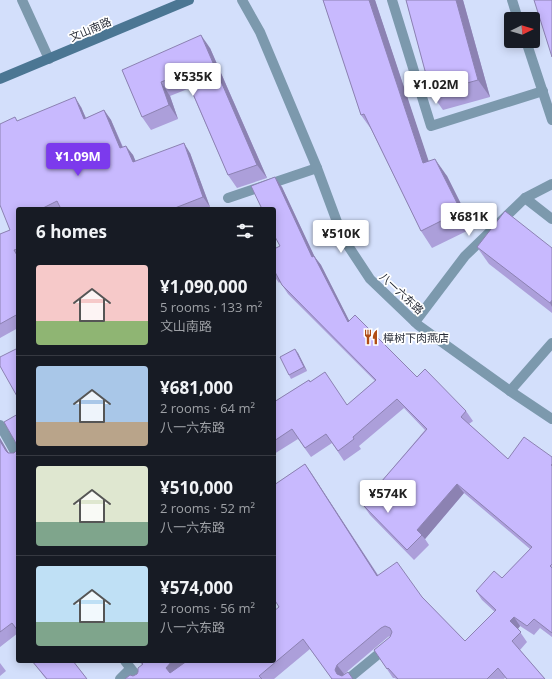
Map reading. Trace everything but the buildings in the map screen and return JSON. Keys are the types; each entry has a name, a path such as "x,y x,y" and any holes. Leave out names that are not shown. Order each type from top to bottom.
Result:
{"main road":[{"name":"文山南路","path":"0,80 189,0"}],"street":[{"path":"22,0 49,59"},
{"name":"八一六东路","path":"242,0 260,32 317,168 343,238 370,280 414,322 510,391 552,419"},
{"path":"392,0 431,126 542,91"},
{"path":"512,0 516,12"},
{"path":"528,48 552,120"},
{"path":"228,198 317,168"},
{"path":"414,322 465,256 525,198 552,184"},
{"path":"525,198 552,219"},
{"path":"510,391 552,343"},
{"path":"0,425 16,453"},
{"path":"348,679 392,642"},
{"path":"120,679 128,665 139,679"}],"place":[{"name":"樟树下肉燕店","path":"371,337"}]}
